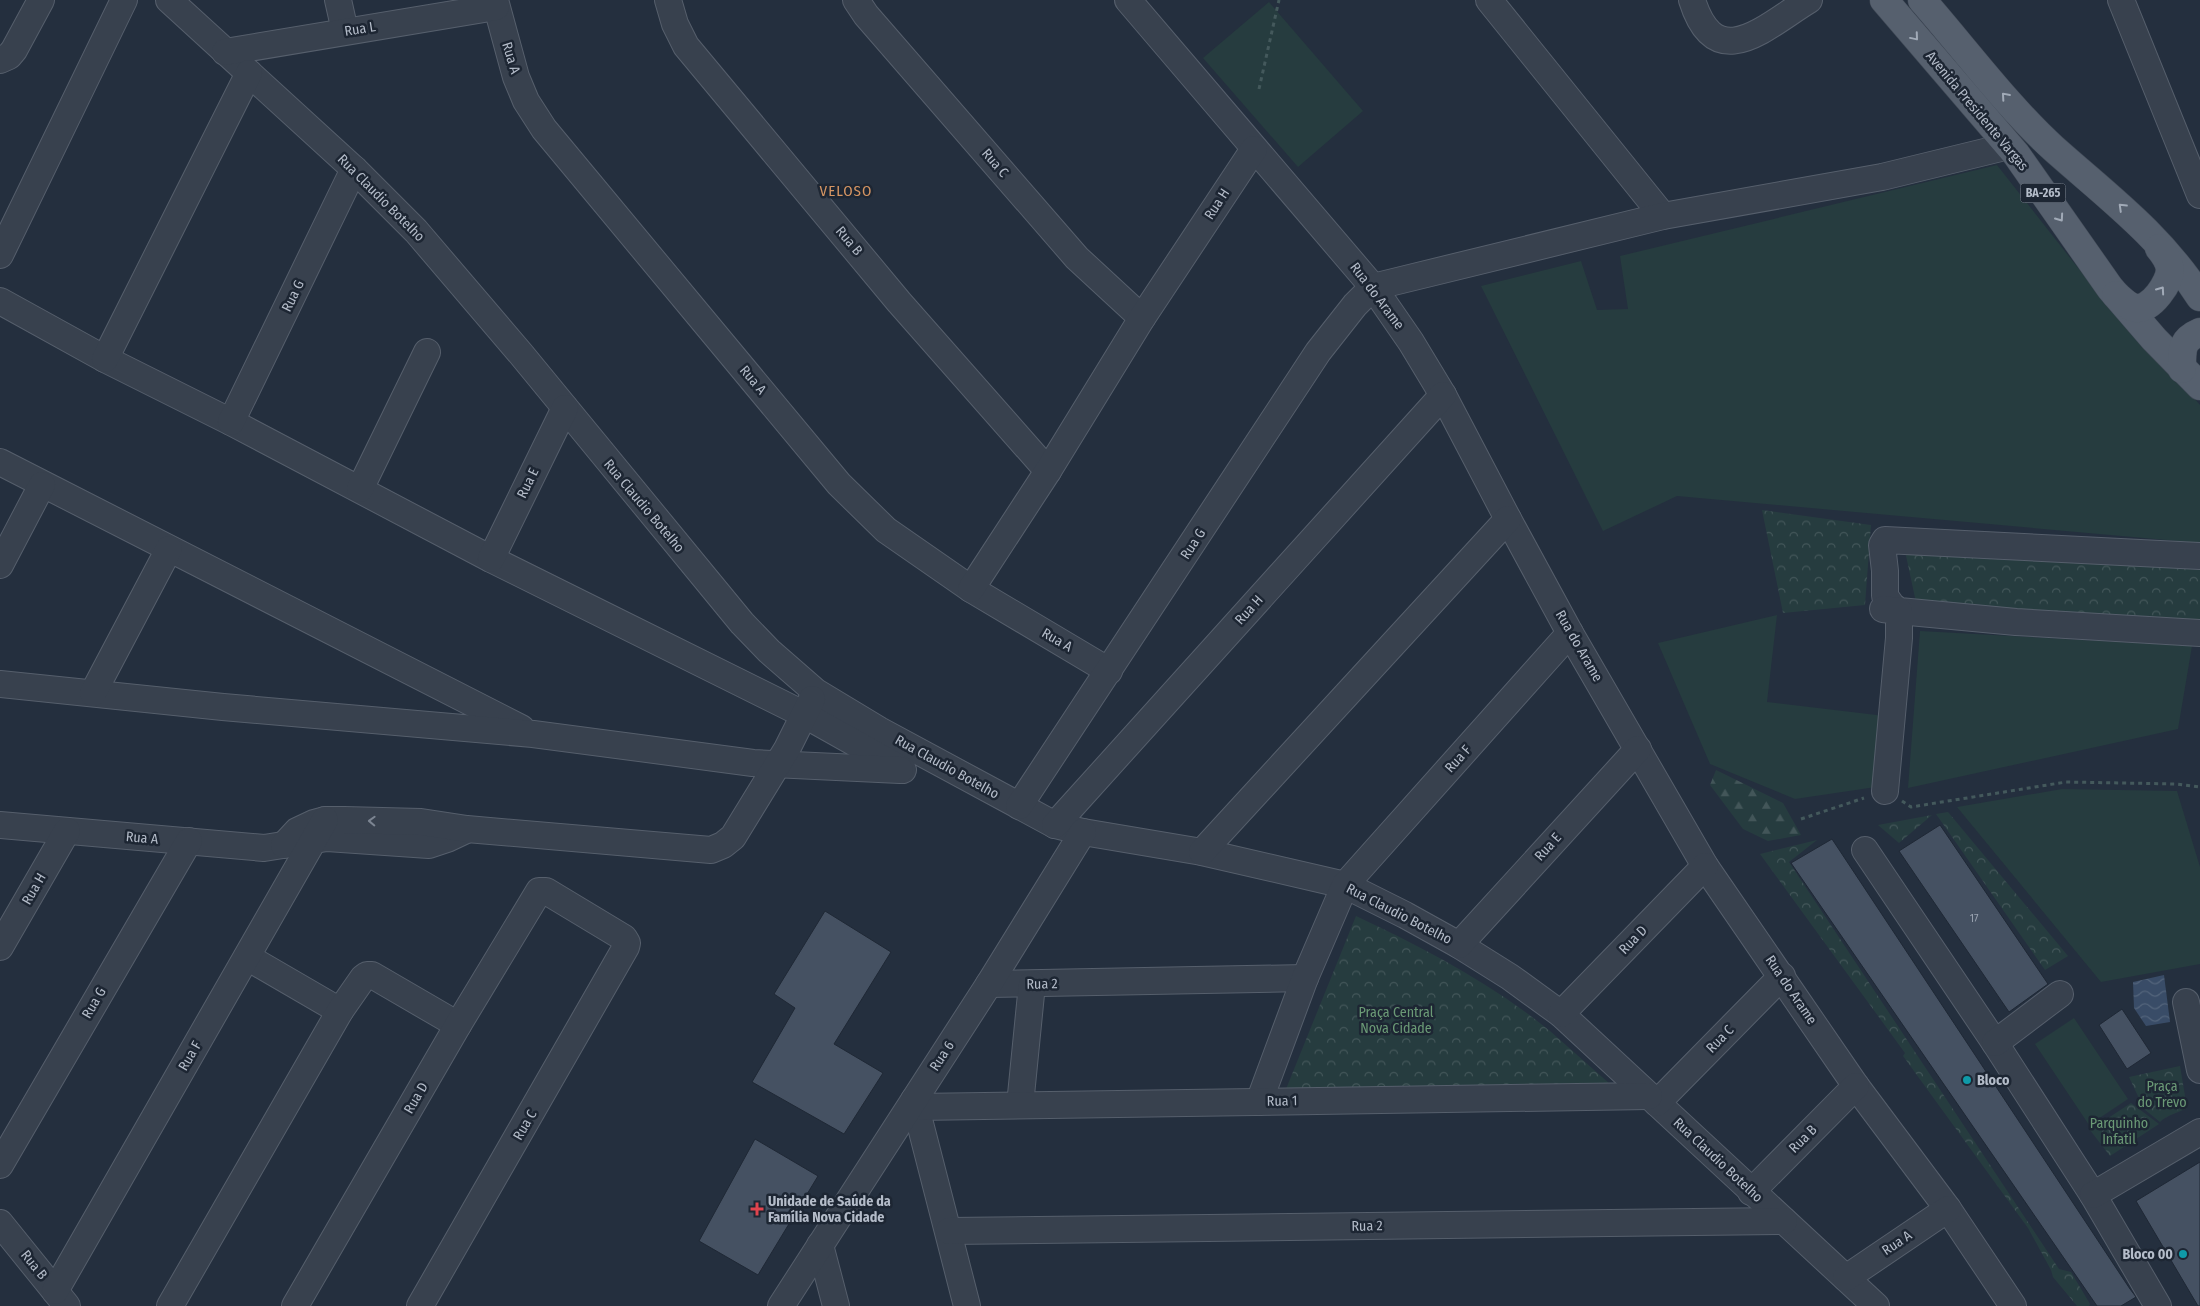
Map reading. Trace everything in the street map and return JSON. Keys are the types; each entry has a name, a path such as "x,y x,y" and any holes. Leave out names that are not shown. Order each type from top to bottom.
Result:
{"main road":[{"name":"Avenida Presidente Vargas","path":"1884,0 2009,146 2110,288 2191,377"},
{"path":"1922,0 2028,123 2053,148 2117,202 2152,236 2188,279 2200,297"},
{"path":"2110,288 2127,305 2134,308 2140,308 2148,304 2163,290 2168,280 2170,269 2167,259 2152,236"},
{"path":"2191,377 2182,351 2185,341 2200,332"}],"street":[{"path":"1,60 9,56 14,50 41,0"},
{"path":"0,255 124,0"},
{"name":"Rua Claudio Botelho","path":"169,0 354,169 416,231 742,623 769,651 816,692 879,730 1055,825 1083,832 1202,852 1345,885 1459,945 1510,977 1561,1014 1876,1306"},
{"path":"338,0 345,31"},
{"name":"Rua B","path":"668,0 675,24 686,46 899,302 1048,471"},
{"name":"Rua C","path":"856,0 866,15 1077,258 1142,318"},
{"name":"Rua do Arame","path":"1128,0 1373,287 1412,342 1443,394 1570,633 1705,866 1856,1086 1948,1209 2013,1306"},
{"path":"1489,0 1663,216"},
{"path":"1692,0 1698,20 1712,35 1729,43 1745,40 1809,0"},
{"path":"2120,0 2200,195"},
{"name":"Rua L","path":"225,52 496,3"},
{"name":"Rua A","path":"496,3 516,77 526,101 544,129 840,484 886,530 971,589 1109,671"},
{"path":"105,359 249,74"},
{"path":"1373,287 1663,216 1882,177 2009,146"},
{"name":"Rua H","path":"971,589 1048,471 1142,318 1254,148"},
{"name":"Rua G","path":"231,422 354,169"},
{"name":"Rua G","path":"1018,806 1318,352 1354,305 1373,287"},
{"path":"0,300 105,359 231,422 491,559 744,686 805,714 903,770"},
{"path":"360,489 428,352"},
{"name":"Rua H","path":"1055,825 1443,394"},
{"name":"Rua E","path":"491,559 565,408"},
{"path":"0,462 533,734"},
{"path":"0,565 42,484"},
{"path":"1202,852 1508,519"},
{"path":"2200,556 1885,540 1882,545 1885,596 1892,606 1899,611 2016,622 2200,633"},
{"path":"93,693 169,549"},
{"path":"1885,791 1899,638 1899,611"},
{"name":"Rua F","path":"1258,1102 1305,978 1345,885 1570,633"},
{"path":"744,686 769,651"},
{"path":"0,684 223,708 533,734 777,765 903,770 961,775"},
{"name":"Rua A","path":"0,825 264,848 284,845 320,830 420,822 467,829 711,850 723,845 733,837 777,765 816,692"},
{"name":"Rua E","path":"1459,945 1638,748"},
{"name":"Rua F","path":"61,1299 247,957 320,830"},
{"name":"Rua H","path":"0,947 68,831"},
{"name":"Rua 6","path":"781,1306 915,1104 1083,832"},
{"name":"Rua G","path":"0,1165 189,841"},
{"path":"1865,850 1995,1043 2093,1195 2158,1306"},
{"name":"Rua D","path":"1561,1014 1705,866"},
{"name":"Rua D","path":"295,1306 458,1024 539,891 546,891 624,938 627,943"},
{"name":"Rua C","path":"420,1306 624,953 627,943"},
{"path":"247,957 340,1011"},
{"path":"170,1306 340,1011 367,975 372,975 458,1024"},
{"name":"Rua C","path":"1653,1099 1782,976"},
{"name":"Rua 2","path":"988,984 1305,978"},
{"path":"1020,1105 1032,984"},
{"path":"1995,1043 2060,994"},
{"path":"2186,1002 2200,1070"},
{"name":"Rua B","path":"1751,1192 1856,1086"},
{"name":"Rua 1","path":"915,1104 1020,1105 1653,1099"},
{"path":"915,1104 967,1306"},
{"path":"2093,1195 2200,1132"},
{"name":"Rua A","path":"1846,1278 1948,1209"},
{"name":"Rua 2","path":"949,1231 1784,1221"},
{"name":"Rua B","path":"0,1224 61,1299"},
{"path":"820,1245 836,1306"}],"path":[{"path":"1259,89 1279,0"},
{"path":"1801,820 1885,791 1911,806 2066,782 2177,784 2200,787"}],"green space":[{"path":"1269,2 1363,111 1298,167 1203,58"},
{"path":"1997,165 2086,278 2200,405 2200,543 1677,496 1603,531 1481,286 1581,261 1597,310 1628,309 1620,256"},
{"path":"1762,510 1871,525 1865,605 1783,613"},
{"path":"1905,551 2200,564 2200,624 1917,607"},
{"path":"1777,615 1767,702 1885,716 1876,787 1795,799 1710,764 1658,643"},
{"path":"1920,631 2192,646 2178,729 1908,788"},
{"path":"1716,770 1783,803 1801,835 1768,841 1743,829 1710,785"},
{"path":"2062,789 2177,791 2200,867 2200,964 2101,982 1957,807"},
{"path":"1948,812 2068,956 2045,970 1936,814"},
{"path":"1932,815 1899,843 1878,825"},
{"path":"1817,840 1789,862 2059,1269 2071,1272 2090,1304 2089,1306 2077,1306 2053,1277 2028,1228 1903,1056 1905,1053 1760,854"},
{"name":"Praça Central Nova Cidade","path":"1356,916 1432,954 1504,997 1550,1031 1619,1092 1284,1094"},
{"path":"2074,1018 2128,1099 2089,1125 2035,1044"},
{"name":"Praça do Trevo","path":"2180,1066 2187,1108 2160,1122 2144,1109 2129,1077"},
{"name":"Parquinho Infatil","path":"2131,1103 2159,1124 2110,1156 2090,1130"}],"water":[{"path":"2164,975 2170,1022 2146,1026 2134,1008 2133,982"}],"building":[{"path":"1940,825 2048,984 2009,1012 1899,851"},
{"name":"Bloco","path":"1832,839 2136,1297 2121,1306 2097,1306 1791,863"},
{"path":"825,911 891,952 834,1044 883,1073 844,1134 752,1082 795,1008 774,994"},
{"path":"2122,1009 2151,1053 2127,1069 2099,1025"},
{"name":"Unidade de Saúde da Família Nova Cidade","path":"755,1139 818,1176 758,1275 699,1241"},
{"name":"Bloco 00","path":"2200,1162 2200,1306 2198,1306 2136,1201"}],"place":[{"name":"Bloco","path":"1967,1080"},
{"name":"Unidade de Saúde da Família Nova Cidade","path":"757,1209"},
{"name":"Bloco 00","path":"2183,1254"}],"district":[{"name":"VELOSO","path":"846,191"}]}
